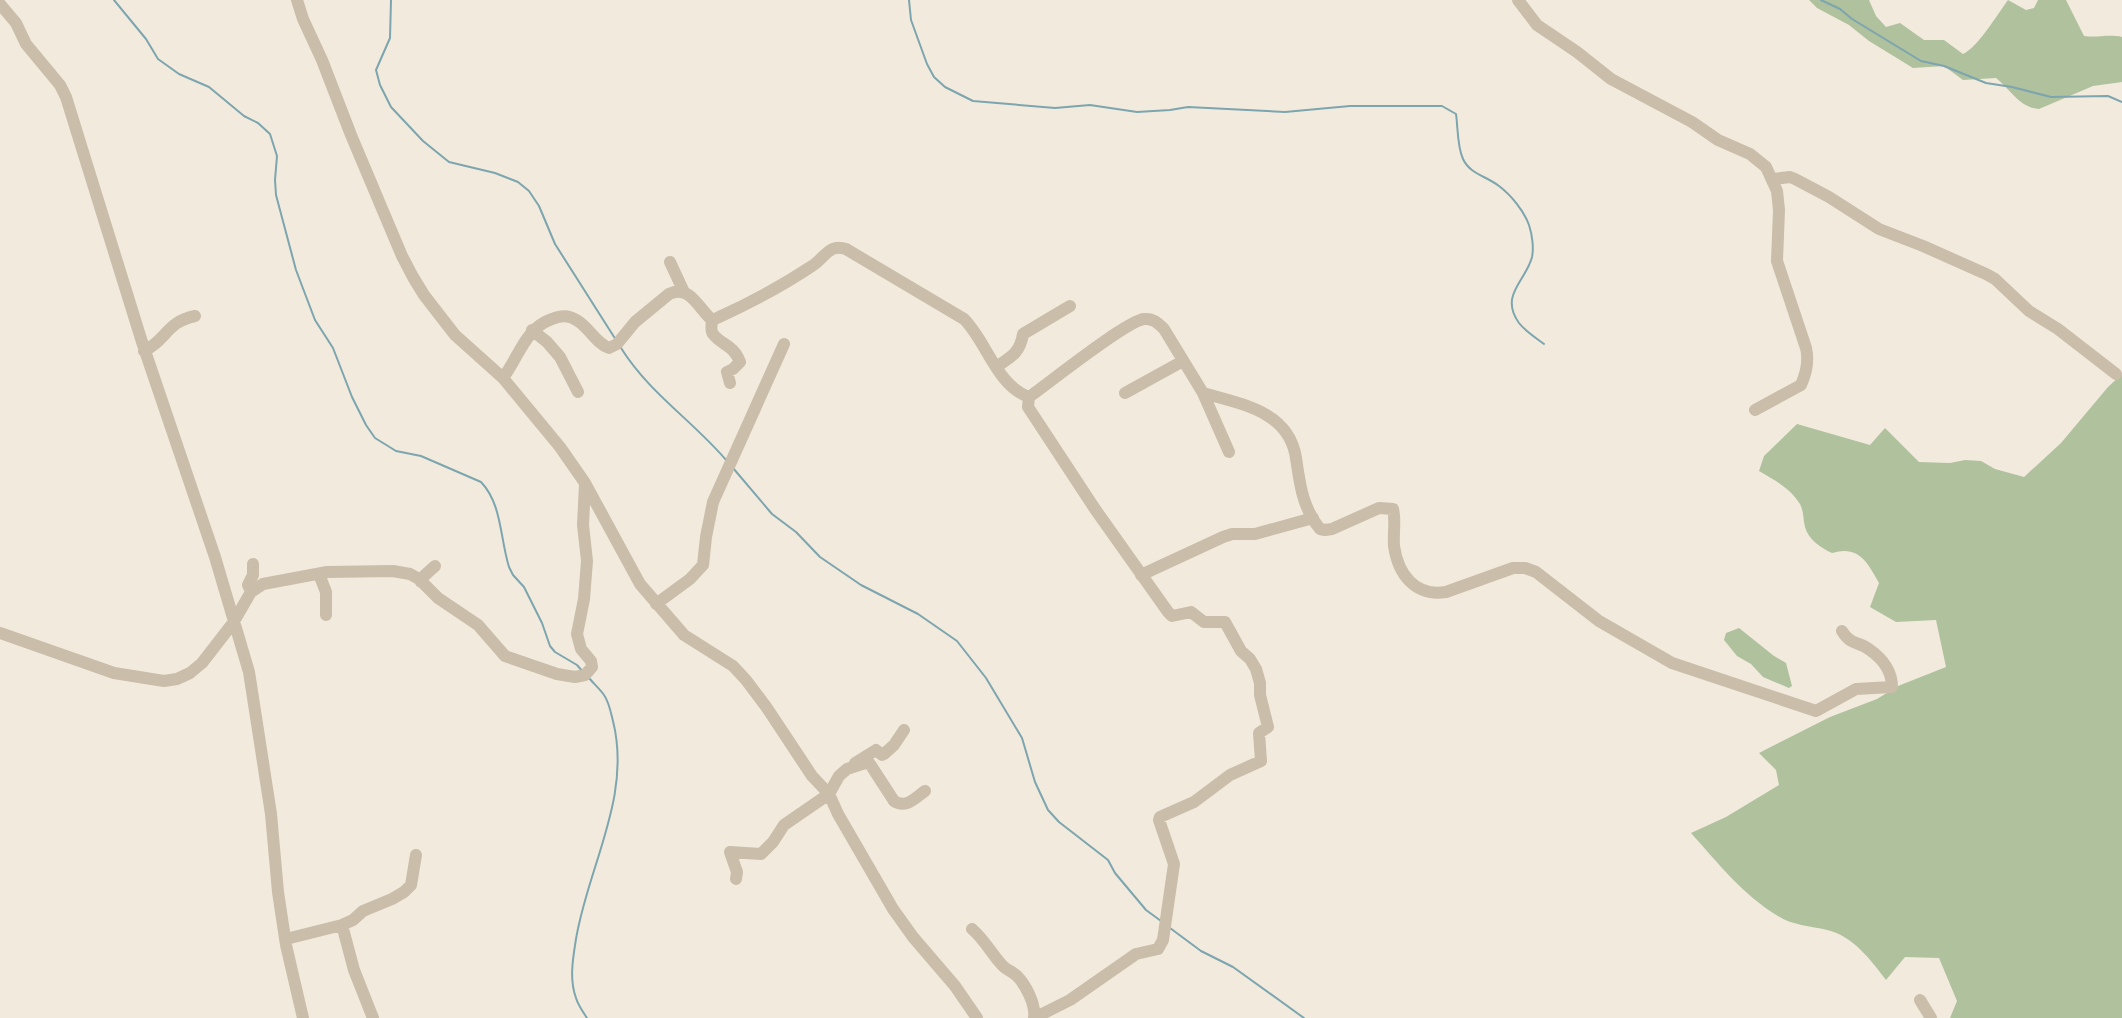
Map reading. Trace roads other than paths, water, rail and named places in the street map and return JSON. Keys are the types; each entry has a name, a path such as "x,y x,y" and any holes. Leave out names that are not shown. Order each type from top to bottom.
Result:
{"street":[{"path":"297,0 402,256 424,295 455,335 503,378 560,447 585,483 640,584 656,604 684,635 733,666 746,680 812,776 829,794 838,814 893,909 977,1018"},
{"path":"1518,0 1537,25 1577,52 1611,80 1692,122 1718,140 1750,154 1766,167 1773,179 1779,210 1777,261 1806,348 1806,372 1801,385 1755,410"},
{"path":"0,4 16,23 26,44 60,85 66,97 144,351 211,547 249,672 271,814 278,892 303,1018"},
{"path":"1773,179 1790,177 1795,179 1829,196 1879,229 1923,246 1995,279 2029,311 2058,329 2116,374"},
{"path":"712,320 770,292 813,266 828,250 839,246 964,319 971,326 996,367 1018,393 1029,397"},
{"path":"670,262 682,290 688,293 712,320 713,335 728,345 740,362 727,372 730,383"},
{"path":"503,378 532,330 545,321 568,316 580,322 601,344 609,348 617,344 635,322 669,294 682,290"},
{"path":"996,367 1021,347 1023,334 1070,306"},
{"path":"144,351 153,346 179,320 195,316"},
{"path":"972,929 1005,968 1016,975 1023,984 1034,1010 1034,1018 1070,1000 1136,954 1158,949 1163,940 1174,864 1159,820 1194,802 1230,775 1261,761 1259,735 1260,731 1268,727 1256,669 1241,651 1225,622 1204,622 1191,612 1172,616 1141,575 1028,407 1029,397 1116,334 1138,321 1146,319 1156,321 1164,329 1203,393 1228,452"},
{"path":"532,330 560,357 578,392"},
{"path":"656,604 690,579 703,565 706,537 714,502 784,344"},
{"path":"1125,393 1183,361"},
{"path":"1203,393 1260,410 1278,423 1294,448 1299,483 1313,519 1320,529 1325,530 1379,508 1393,509 1397,562 1409,581 1429,594 1446,592 1513,568 1525,568 1548,580 1599,621 1672,663 1806,706 1811,710 1823,709 1856,689 1892,687 1889,669 1870,649 1847,639 1842,632"},
{"path":"0,633 114,673 164,681 177,679 190,673 202,663 233,623 251,592 263,584 319,574 393,571 410,574 438,598 478,625 505,656 557,674 574,677 585,675 592,667 581,649 577,634 584,599 587,561 583,525 585,483"},
{"path":"1141,575 1232,534 1255,534 1313,519"},
{"path":"251,592 249,585 253,575 253,564"},
{"path":"421,582 435,566"},
{"path":"319,574 326,592 326,615"},
{"path":"736,879 737,872 730,852 761,854 773,842 784,825 829,794 839,776 847,769 875,751 884,754 894,745 904,730"},
{"path":"847,769 865,763 870,764 898,804 909,803 925,791"},
{"path":"286,939 342,925 353,920 363,911 392,899 409,888 416,855"},
{"path":"342,925 354,970 373,1018"},
{"path":"1920,1000 1931,1018"}],"waterway":[{"path":"114,0 146,39 158,59 179,74 209,87 270,134 277,156 276,195 296,270 315,320 333,348 352,397 366,425 375,438 396,451 421,456 481,482 493,500 497,511 509,567 524,587 542,623 550,646 583,672"},
{"path":"391,0 390,38 376,70 380,85 391,107 423,141 449,162 495,173 518,182 529,191 539,206 555,244 616,340"},
{"path":"909,0 911,20 934,77 945,87 973,101 1055,108 1090,105 1137,112 1188,107 1285,112 1350,106 1442,106 1456,114 1460,148 1466,164 1504,190 1527,220 1532,237 1532,257 1516,288 1512,304 1519,323 1544,344"},
{"path":"1821,0 1840,9 1852,19 1921,61 1944,66 1986,83 2051,97 2108,96 2122,102"},
{"path":"621,348 658,393 727,461"},
{"path":"733,468 772,514 796,532 820,557 861,585 918,614 957,641 986,678 1022,738 1035,782 1048,810 1059,822 1108,860 1115,873 1146,910 1161,921"},
{"path":"587,1018 574,991 573,961 582,912 606,831 617,777 617,749 613,721 607,701 589,678"},
{"path":"1170,928 1201,951 1233,967 1304,1018"}]}
